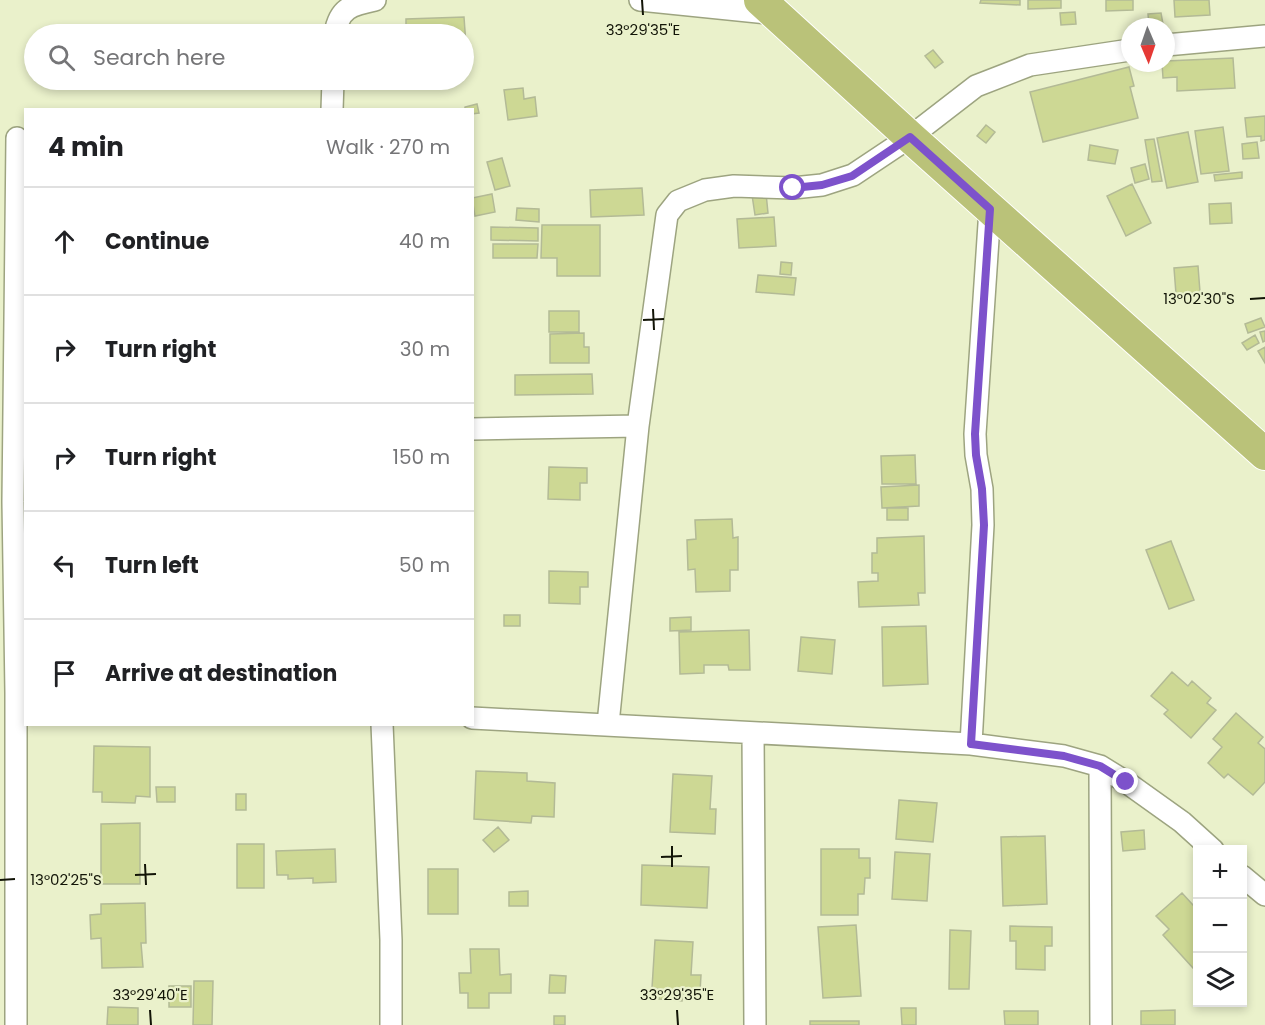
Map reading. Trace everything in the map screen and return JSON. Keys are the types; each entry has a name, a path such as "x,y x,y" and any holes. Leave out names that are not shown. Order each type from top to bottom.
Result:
{"main road":[{"path":"768,7 1265,454"}],"street":[{"path":"337,24 339,16 349,6 375,0"},
{"path":"640,0 768,7"},
{"path":"1175,44 1265,36"},
{"path":"608,724 638,426 667,215 678,201 705,190 734,186 793,188 822,185 852,176 910,137 976,86 1030,65 1121,51"},
{"path":"332,108 333,90"},
{"path":"14,138 13,500 16,693 7,880 16,1025"},
{"path":"971,744 984,525 975,434 990,209"},
{"path":"474,429 638,426"},
{"path":"474,718 971,744 1064,756 1100,766 1126,782 1182,822 1208,845"},
{"path":"382,726 391,940 391,1025"},
{"path":"753,733 755,1025"},
{"path":"1100,766 1101,1025"},
{"path":"1247,880 1265,896"}],"building":[{"path":"981,0 1020,0 1020,5 980,3"},
{"path":"1028,0 1061,0 1061,8 1028,9"},
{"path":"1106,0 1133,0 1133,10 1106,11"},
{"path":"1174,0 1209,0 1210,15 1175,17"},
{"path":"1075,12 1076,24 1061,25 1060,13"},
{"path":"1161,13 1162,18 1148,18 1148,14"},
{"path":"464,17 464,24 406,24 406,19"},
{"path":"933,50 943,62 935,68 925,56"},
{"path":"1233,58 1235,88 1177,91 1177,77 1163,78 1163,72 1175,72 1175,61"},
{"path":"1121,69 1121,72 1130,72 1134,86 1130,87 1138,118 1043,142 1030,92"},
{"path":"523,88 524,99 535,97 537,116 508,120 504,90"},
{"path":"477,104 479,113 474,114 474,108 465,107"},
{"path":"1265,116 1265,140 1261,141 1261,136 1247,137 1245,118"},
{"path":"986,125 995,132 986,143 977,136"},
{"path":"1223,127 1229,171 1201,174 1195,131"},
{"path":"1188,132 1198,182 1167,188 1157,138"},
{"path":"1154,139 1162,181 1152,182 1145,140"},
{"path":"1257,142 1259,158 1243,159 1242,144"},
{"path":"1090,145 1118,150 1115,164 1088,160"},
{"path":"502,158 510,186 495,190 487,162"},
{"path":"1145,164 1149,179 1135,183 1131,168"},
{"path":"1242,172 1242,178 1215,181 1214,175"},
{"path":"1132,184 1151,223 1126,236 1107,196"},
{"path":"642,188 644,215 591,217 590,190"},
{"path":"766,193 768,213 755,215 752,195"},
{"path":"492,194 495,212 475,216 474,198"},
{"path":"1231,203 1232,223 1210,224 1209,204"},
{"path":"517,208 539,209 539,222 516,220"},
{"path":"774,217 776,246 739,248 737,219"},
{"path":"542,225 600,225 600,276 557,276 557,258 541,258"},
{"path":"491,227 538,228 538,241 491,240"},
{"path":"493,244 538,244 537,258 493,258"},
{"path":"781,262 792,263 791,275 780,274"},
{"path":"1198,266 1200,292 1176,294 1174,268"},
{"path":"758,275 796,278 794,295 756,292"},
{"path":"549,311 579,311 579,332 549,332"},
{"path":"1261,318 1265,327 1248,333 1245,324"},
{"path":"1265,331 1265,341 1263,342 1260,332"},
{"path":"584,333 584,347 589,347 589,363 550,363 550,334"},
{"path":"1255,335 1259,343 1247,350 1242,343"},
{"path":"1265,347 1265,363 1258,351"},
{"path":"592,374 593,394 515,395 515,375"},
{"path":"915,455 916,484 882,484 881,456"},
{"path":"549,467 587,468 587,483 580,483 580,500 548,499"},
{"path":"919,485 919,506 882,508 881,487"},
{"path":"887,508 908,508 908,520 887,520"},
{"path":"732,519 733,538 738,537 738,570 730,570 730,591 696,592 695,569 688,570 687,540 696,539 695,520"},
{"path":"924,536 925,593 918,593 919,605 859,607 858,582 878,581 878,573 872,573 872,553 877,553 877,538"},
{"path":"1171,541 1194,600 1169,609 1146,550"},
{"path":"549,571 588,572 588,587 580,587 580,604 549,603"},
{"path":"504,615 520,615 520,626 504,626"},
{"path":"691,617 691,630 670,631 670,618"},
{"path":"926,626 928,684 883,686 882,627"},
{"path":"749,630 750,670 729,670 728,665 704,665 704,673 680,674 679,632"},
{"path":"801,637 835,640 832,674 798,671"},
{"path":"1172,672 1188,686 1192,681 1211,698 1207,703 1216,710 1191,738 1164,714 1168,710 1151,696"},
{"path":"1236,713 1263,737 1258,743 1265,749 1265,782 1253,795 1228,774 1224,778 1208,763 1222,747 1213,739"},
{"path":"94,746 150,747 150,797 136,796 135,803 102,802 102,792 93,792"},
{"path":"476,771 527,773 527,781 555,783 554,817 532,816 531,823 474,819"},
{"path":"673,774 712,776 710,809 716,809 715,834 670,832"},
{"path":"156,787 175,787 175,802 157,802"},
{"path":"236,794 246,794 246,810 236,810"},
{"path":"899,800 937,803 933,842 896,839"},
{"path":"140,823 140,884 101,884 101,824"},
{"path":"498,827 509,840 494,852 483,840"},
{"path":"1144,830 1145,849 1123,851 1121,832"},
{"path":"1045,836 1047,904 1003,906 1001,837"},
{"path":"237,844 264,844 264,888 237,888"},
{"path":"335,849 336,882 313,883 313,878 288,879 288,875 277,875 276,851"},
{"path":"821,849 859,849 859,858 870,858 870,878 865,878 864,894 858,894 858,915 821,915"},
{"path":"895,852 930,854 927,901 892,899"},
{"path":"642,865 709,867 707,908 641,905"},
{"path":"428,869 458,869 458,914 428,914"},
{"path":"528,891 528,906 509,906 509,892"},
{"path":"1182,893 1193,905 1193,968 1163,935 1169,929 1156,916"},
{"path":"145,903 146,943 141,943 143,967 102,968 101,938 91,939 90,915 101,914 101,904"},
{"path":"856,925 861,996 823,998 818,927"},
{"path":"1010,926 1052,927 1052,946 1045,946 1045,970 1016,969 1016,941 1010,941"},
{"path":"950,930 971,931 969,989 949,989"},
{"path":"655,940 693,942 691,975 701,975 700,992 683,991 682,1001 659,999 659,989 652,988"},
{"path":"470,949 499,949 500,975 511,974 511,993 489,993 489,1008 468,1008 468,993 460,993 459,973 471,973"},
{"path":"550,975 566,976 565,993 549,993"},
{"path":"194,981 213,981 212,1025 193,1025"},
{"path":"169,986 191,986 191,1007 169,1007"},
{"path":"108,1007 138,1008 138,1025 107,1025"},
{"path":"901,1008 916,1008 916,1025 902,1025"},
{"path":"1175,1010 1175,1025 1141,1025 1141,1011"},
{"path":"1004,1011 1038,1011 1038,1025 1005,1025"},
{"path":"554,1016 565,1016 565,1025 554,1025"},
{"path":"810,1021 859,1021 859,1025 810,1025"}],"route":[{"path":"793,188 822,185 852,176 910,137 990,209 975,434 984,525 971,744 1064,756 1100,766 1126,782"}]}
